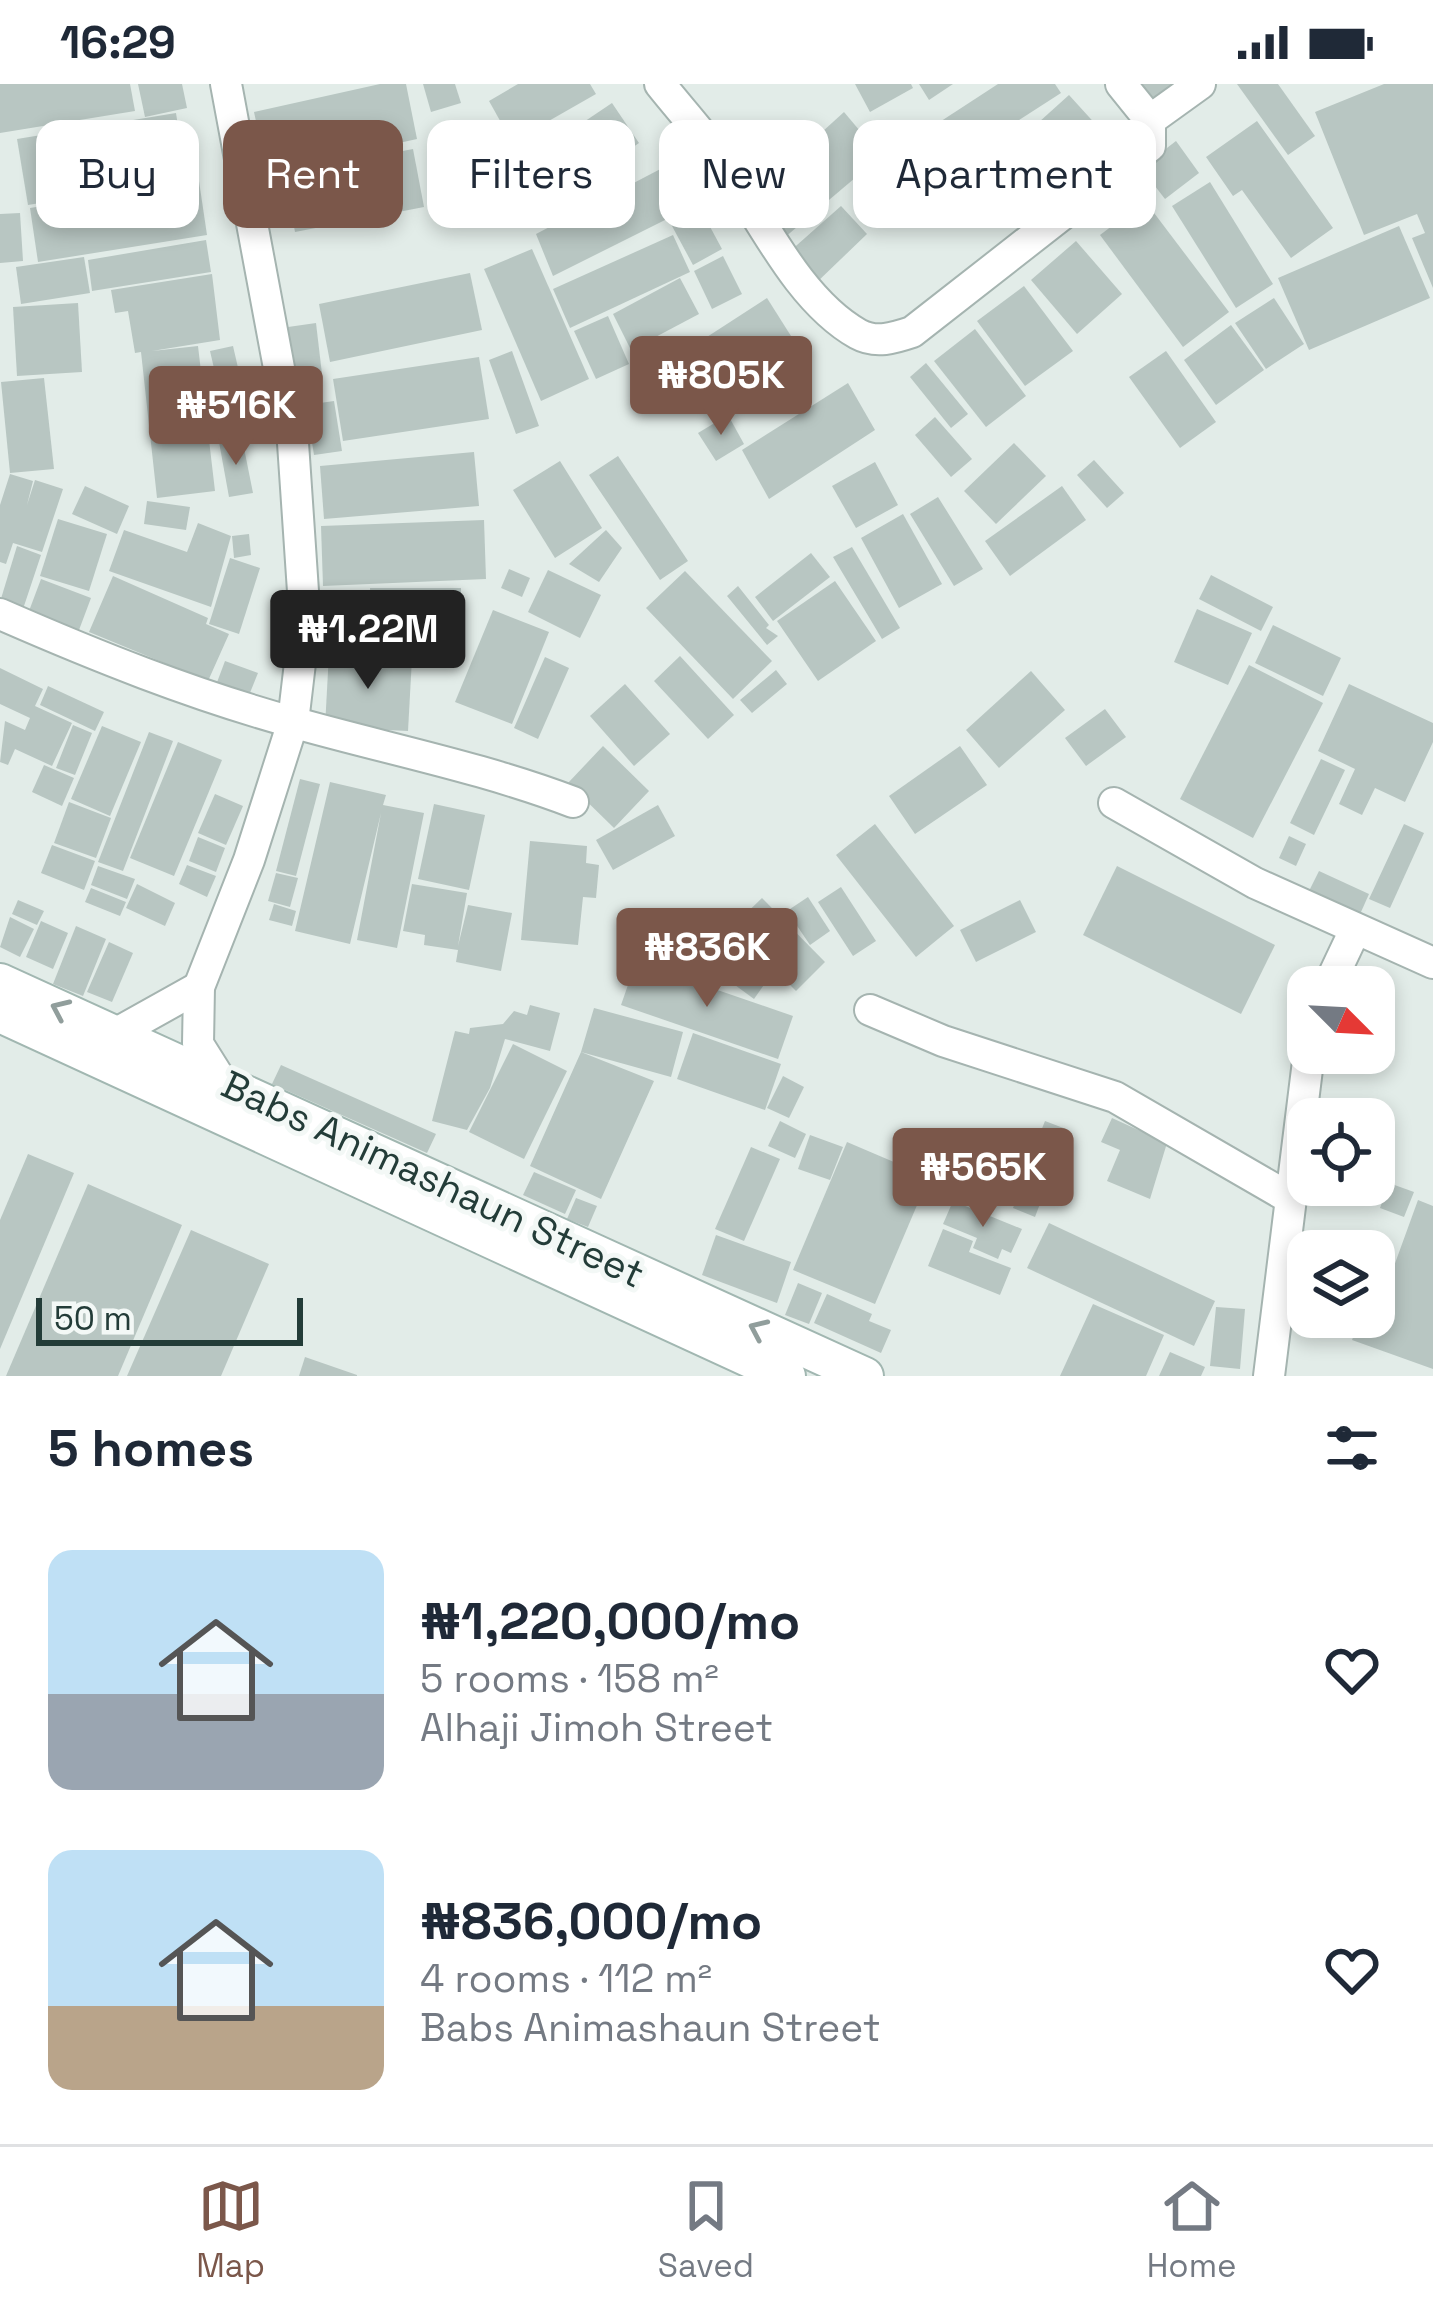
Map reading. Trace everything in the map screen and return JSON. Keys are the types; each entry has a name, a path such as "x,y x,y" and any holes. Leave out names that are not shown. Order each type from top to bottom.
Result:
{"main road":[{"name":"Babs Animashaun Street","path":"0,982 865,1376"},
{"name":"Babs Animashaun Street","path":"0,1013 787,1376"}],"street":[{"path":"220,1079 198,1044 199,988 249,860 292,722 305,621 292,443 226,84"},
{"path":"660,84 716,153 800,277 840,321 863,337 884,340 912,332 1049,228"},
{"path":"1121,84 1150,120 1200,84"},
{"path":"0,614 172,686 292,722 446,758 573,802"},
{"path":"1114,802 1256,883 1433,962"},
{"path":"1338,966 1355,930"},
{"path":"115,1034 199,988"},
{"path":"870,1010 943,1041 1115,1096 1287,1196"},
{"path":"1269,1376 1287,1206"}],"building":[{"path":"0,84 130,84 135,111 80,120 36,120 36,127 0,133"},
{"path":"138,84 182,84 187,108 145,117"},
{"path":"380,84 406,84 417,139 403,142 403,120 256,120 254,112"},
{"path":"423,84 455,84 461,103 431,112"},
{"path":"518,84 590,84 596,94 550,120 500,120 489,101"},
{"path":"855,84 911,84 913,88 870,112"},
{"path":"919,84 953,84 929,100"},
{"path":"998,84 1055,84 1061,93 1019,120 943,120"},
{"path":"1130,84 1177,84 1146,106"},
{"path":"1237,84 1278,84 1315,136 1288,155"},
{"path":"1384,84 1433,84 1433,288 1412,238 1425,233 1417,214 1364,235 1315,112"},
{"path":"1069,95 1092,120 1041,120"},
{"path":"612,103 623,120 587,120"},
{"path":"844,112 853,123 853,180 829,200 829,126"},
{"path":"176,113 177,120 133,120"},
{"path":"1257,121 1333,228 1291,258 1242,190 1233,196 1206,157"},
{"path":"36,136 36,204 28,205 17,139"},
{"path":"1176,141 1199,173 1165,199 1156,187 1156,156"},
{"path":"413,149 424,207 403,211 403,151"},
{"path":"659,170 659,223 553,276 536,234 547,228 635,228 635,182"},
{"path":"199,181 207,235 38,262 30,208 36,207 36,228 199,228"},
{"path":"1210,182 1273,284 1236,308 1172,206"},
{"path":"841,206 853,219 853,228 867,234 815,284 788,253 816,228 829,228 829,217"},
{"path":"20,213 23,261 0,263 0,214"},
{"path":"1156,216 1229,312 1183,347 1100,235 1109,228 1156,228"},
{"path":"1399,226 1430,298 1309,350 1278,278"},
{"path":"673,228 711,228 722,249 693,265"},
{"path":"673,235 690,272 570,328 553,289"},
{"path":"206,240 211,272 92,291 88,260"},
{"path":"1076,241 1122,294 1077,334 1031,280"},
{"path":"532,249 589,379 541,401 484,269"},
{"path":"723,256 742,294 712,309 694,271"},
{"path":"84,257 90,293 21,304 16,267"},
{"path":"470,273 482,330 330,362 319,304"},
{"path":"212,274 220,340 152,351 198,346 215,491 157,498 141,352 135,353 128,311 115,313 111,290"},
{"path":"680,278 699,314 631,350 613,314"},
{"path":"1024,286 1073,351 1025,386 977,321"},
{"path":"767,298 791,336 717,383 693,346"},
{"path":"1274,298 1304,344 1266,369 1235,323"},
{"path":"78,303 82,372 17,376 13,307"},
{"path":"608,316 629,364 596,379 574,331"},
{"path":"316,323 322,374 293,377 288,327"},
{"path":"1231,325 1264,370 1216,405 1184,360"},
{"path":"975,329 1026,396 986,427 934,361"},
{"path":"233,346 239,372 216,377 210,351"},
{"path":"512,351 539,426 516,434 489,360"},
{"path":"1166,351 1216,422 1180,448 1129,377"},
{"path":"690,352 713,386 675,412 652,380"},
{"path":"479,357 489,419 343,441 333,379"},
{"path":"771,362 783,383 737,409 725,389"},
{"path":"926,363 968,414 951,428 910,377"},
{"path":"44,378 54,469 10,473 1,382"},
{"path":"848,383 875,430 769,499 742,450"},
{"path":"239,386 242,424 219,426 216,388"},
{"path":"334,401 342,451 314,455 306,405"},
{"path":"728,415 744,444 716,461 698,433"},
{"path":"935,417 972,459 951,477 915,435"},
{"path":"242,438 253,493 229,497 219,442"},
{"path":"1014,443 1046,476 996,524 964,491"},
{"path":"474,452 479,506 324,519 320,466"},
{"path":"618,456 688,561 660,580 589,475"},
{"path":"1094,460 1124,493 1107,508 1077,475"},
{"path":"560,461 602,528 555,558 513,490"},
{"path":"875,462 898,505 856,528 832,486"},
{"path":"10,474 33,481 27,505 35,480 63,489 42,552 13,543 6,564 0,562 0,505"},
{"path":"85,486 129,506 117,534 72,514"},
{"path":"1062,486 1086,520 1010,576 985,541"},
{"path":"938,497 983,569 954,586 910,514"},
{"path":"147,501 190,507 186,530 144,524"},
{"path":"903,514 942,584 899,608 861,538"},
{"path":"58,519 107,534 89,591 40,576"},
{"path":"484,520 486,579 323,586 321,526"},
{"path":"198,523 231,536 211,607 109,571 124,530 187,552"},
{"path":"606,530 622,548 599,582 569,564"},
{"path":"249,534 251,555 234,558 232,536"},
{"path":"17,546 41,555 23,609 0,602"},
{"path":"852,547 900,628 882,639 833,557"},
{"path":"811,553 830,577 773,621 755,597"},
{"path":"230,558 260,568 239,634 209,624"},
{"path":"509,569 530,578 522,597 501,588"},
{"path":"548,570 601,595 580,638 528,612"},
{"path":"685,571 772,661 733,699 646,608"},
{"path":"1211,575 1273,607 1261,631 1199,599"},
{"path":"113,576 208,618 206,624 229,634 208,681 89,632"},
{"path":"41,579 91,598 79,630 29,611"},
{"path":"835,581 876,641 818,681 777,621"},
{"path":"738,586 769,625 766,628 778,636 767,645 727,596"},
{"path":"370,588 461,588 461,639 372,647"},
{"path":"1197,609 1252,633 1228,685 1174,662"},
{"path":"493,610 549,632 512,724 455,702"},
{"path":"1273,625 1341,658 1323,696 1255,663"},
{"path":"329,653 412,658 408,731 325,727"},
{"path":"680,656 734,715 708,739 654,681"},
{"path":"545,657 569,668 538,739 514,728"},
{"path":"225,661 258,673 245,705 213,693"},
{"path":"1249,665 1323,703 1253,838 1180,799"},
{"path":"0,668 43,689 35,706 72,723 52,766 15,749 8,765 0,762 5,721 25,730 30,718 0,704"},
{"path":"776,670 787,684 752,713 740,700"},
{"path":"1031,671 1065,710 999,768 966,730"},
{"path":"625,684 670,734 634,766 590,716"},
{"path":"1349,684 1433,723 1433,742 1405,802 1375,788 1362,815 1339,804 1355,769 1318,751"},
{"path":"48,686 104,712 95,731 40,705"},
{"path":"1105,709 1126,737 1086,766 1065,738"},
{"path":"73,725 92,733 75,775 56,768"},
{"path":"102,726 141,742 110,816 71,799"},
{"path":"149,732 173,741 123,871 98,862"},
{"path":"178,742 222,760 174,876 130,858"},
{"path":"603,746 649,791 614,828 568,783"},
{"path":"960,746 987,785 915,834 889,796"},
{"path":"1321,759 1345,770 1314,835 1290,823"},
{"path":"44,765 74,778 62,806 32,792"},
{"path":"300,779 320,784 296,876 276,871"},
{"path":"330,782 386,795 383,805 424,813 397,948 357,940 381,813 350,944 295,931"},
{"path":"215,794 243,806 226,845 198,833"},
{"path":"69,802 111,818 96,858 54,843"},
{"path":"434,804 485,815 469,890 418,879"},
{"path":"658,805 675,836 613,870 596,840"},
{"path":"875,824 954,926 916,957 836,855"},
{"path":"1404,824 1424,833 1390,908 1369,899"},
{"path":"1289,836 1306,844 1296,866 1279,858"},
{"path":"198,837 225,848 216,872 189,861"},
{"path":"530,841 587,846 586,863 599,865 596,898 583,897 578,945 521,940"},
{"path":"52,845 95,861 84,890 41,873"},
{"path":"187,865 216,876 207,897 179,884"},
{"path":"98,866 135,879 127,899 91,885"},
{"path":"1117,866 1275,945 1241,1014 1083,935"},
{"path":"1319,871 1369,894 1357,921 1306,897"},
{"path":"276,873 298,878 290,907 268,901"},
{"path":"137,884 175,903 165,926 126,908"},
{"path":"412,884 467,893 458,946 468,905 512,913 501,971 456,962 458,950 424,945 425,935 403,931"},
{"path":"841,887 876,941 853,956 818,902"},
{"path":"91,888 126,902 120,916 85,902"},
{"path":"808,897 830,931 810,945 787,911"},
{"path":"762,898 825,962 796,991 732,927"},
{"path":"18,900 44,911 37,925 12,914"},
{"path":"1020,900 1036,932 976,962 960,930"},
{"path":"274,904 296,911 292,926 269,920"},
{"path":"10,917 34,929 20,957 0,947"},
{"path":"41,921 68,933 53,969 26,957"},
{"path":"76,926 106,939 83,996 53,984"},
{"path":"722,941 770,976 754,999 705,963"},
{"path":"109,942 133,953 112,1002 87,992"},
{"path":"636,962 793,1016 778,1059 621,1005"},
{"path":"530,1005 560,1013 550,1051 505,1039 490,1088 467,1130 432,1121 455,1031 469,1034 470,1028 503,1024 514,1011 527,1015"},
{"path":"594,1008 683,1032 671,1077 581,1052"},
{"path":"693,1033 781,1064 765,1110 677,1079"},
{"path":"513,1044 567,1071 524,1159 469,1132"},
{"path":"581,1052 654,1081 601,1199 530,1166"},
{"path":"281,1065 436,1134 427,1153 272,1084"},
{"path":"783,1076 804,1087 789,1118 767,1108"},
{"path":"1112,1118 1167,1143 1150,1199 1107,1181 1120,1150 1101,1142"},
{"path":"780,1121 806,1134 795,1158 768,1146"},
{"path":"1045,1121 1066,1129 1048,1174 1027,1166"},
{"path":"810,1135 843,1147 830,1180 798,1169"},
{"path":"847,1142 929,1177 875,1304 793,1270"},
{"path":"751,1147 780,1159 744,1241 715,1229"},
{"path":"28,1154 74,1173 0,1349 0,1220"},
{"path":"534,1172 576,1190 565,1214 523,1195"},
{"path":"1027,1172 1049,1180 1035,1217 1013,1208"},
{"path":"88,1184 182,1225 118,1376 6,1376"},
{"path":"1395,1185 1414,1192 1404,1217 1380,1208 1395,1206"},
{"path":"576,1198 597,1206 588,1227 567,1219"},
{"path":"1418,1200 1433,1206 1433,1369 1352,1340 1395,1338 1395,1263"},
{"path":"953,1201 1022,1229 1011,1253 1002,1249 998,1259 973,1248 977,1238 943,1224"},
{"path":"1049,1223 1215,1301 1194,1346 1027,1268"},
{"path":"943,1229 973,1241 969,1252 1011,1268 1000,1295 928,1266"},
{"path":"191,1230 269,1264 221,1376 127,1376"},
{"path":"716,1235 791,1262 777,1303 702,1275"},
{"path":"798,1283 822,1293 809,1324 785,1315"},
{"path":"827,1294 872,1314 869,1321 891,1330 881,1353 814,1323"},
{"path":"1093,1304 1164,1335 1146,1376 1060,1376"},
{"path":"1216,1307 1245,1309 1240,1369 1210,1366"},
{"path":"1170,1352 1205,1367 1201,1376 1159,1376"},
{"path":"305,1357 357,1375 357,1376 299,1376"}]}
